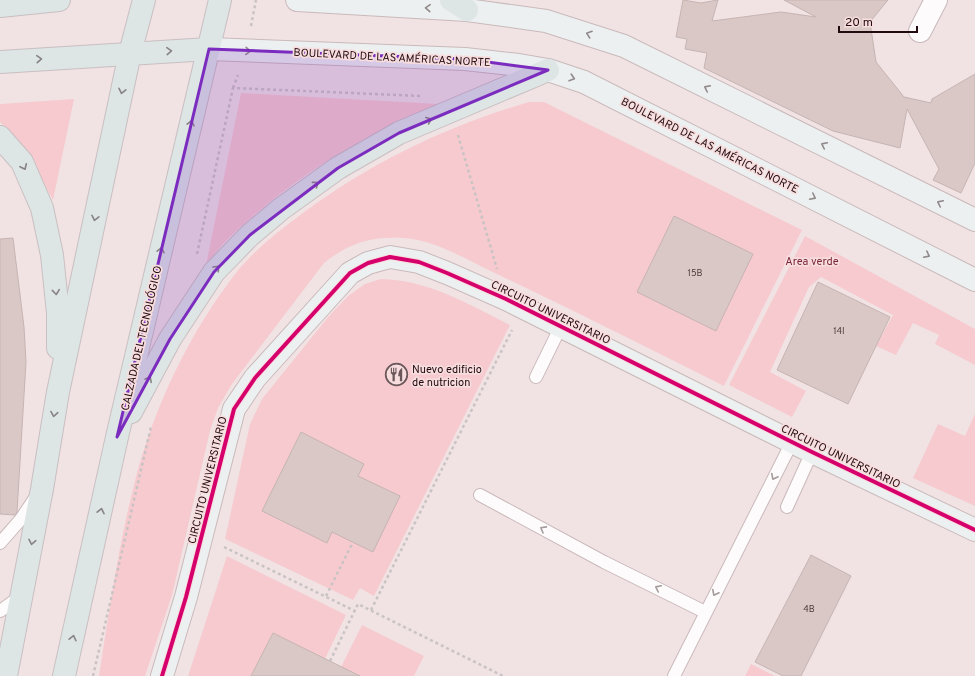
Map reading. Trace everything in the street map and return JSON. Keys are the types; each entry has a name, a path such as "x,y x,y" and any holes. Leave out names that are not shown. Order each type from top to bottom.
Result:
{"main road":[{"path":"0,6 60,0"},
{"path":"6,676 42,489 58,392 130,53 144,0"},
{"name":"CALZADA DEL TECNOLÓGICO","path":"64,676 117,438 220,0"},
{"path":"297,0 459,5 546,21 624,46 975,220"},
{"name":"BOULEVARD DE LAS AMÉRICAS NORTE","path":"0,62 209,49 465,59 548,70 584,82 975,280"},
{"path":"117,438 170,339 210,278 250,235 338,168 399,133 548,70"},
{"path":"0,137 22,162 42,208 52,255 58,313 58,392"},
{"name":"CIRCUITO UNIVERSITARIO","path":"162,676 186,597 234,409 255,378 350,273 368,263 390,257 419,262 506,299 812,452 975,530"}],"street":[{"path":"920,31 936,0"}],"lane":[{"path":"536,377 561,326"},
{"path":"674,676 792,442"},
{"path":"787,507 812,452"},
{"path":"0,543 22,519 42,489"},
{"path":"480,495 604,562 705,612"},
{"path":"0,611 22,595"}],"path":[{"path":"371,610 515,324 506,299 451,111"},
{"path":"326,596 353,542"},
{"path":"218,544 355,611"},
{"path":"330,661 358,604 502,676"}],"highlighted area":[{"path":"209,49 465,59 548,70 399,133 338,168 250,235 214,272 170,339 117,437"}],"green space":[{"path":"241,93 439,104 394,124 352,146 311,172 271,201 245,223 220,247 206,265"},
{"path":"74,99 53,200 24,147 0,122 0,104"},
{"path":"529,102 544,102 802,230 724,386 441,247 403,238 381,238 361,242 342,250 324,263 232,384 218,408 210,431 172,595 145,676 99,676 123,532 142,456 175,371 189,344 221,293 239,269 261,246 303,213 356,178 411,147 440,134 469,122"},
{"name":"Area verde","path":"805,236 975,329 975,365 935,344 939,335 913,323 896,355 876,346 893,315 821,277 809,287 770,372 806,391 792,417 729,385"},
{"path":"381,279 399,280 432,288 463,301 510,325 374,596 360,588 353,600 225,539 250,424 262,399 329,316 348,296 365,284"},
{"path":"975,414 975,506 913,478 938,424 965,436"},
{"path":"227,556 346,615 325,659 273,633 251,676 188,676"},
{"path":"362,625 424,656 414,676 359,676 341,667"},
{"path":"751,664 775,676 745,676"}],"building":[{"path":"683,0 701,3 718,0 712,21 781,12 816,17 784,0 888,0 870,22 876,62 904,97 931,103 932,99 975,74 975,163 961,193 933,180 939,169 907,109 900,148 833,131 704,68 707,53 685,49 687,39 676,37"},
{"path":"674,216 753,254 716,331 637,292"},
{"path":"13,238 24,327 26,362 17,512 15,515 0,514 0,239"},
{"path":"818,282 890,317 848,404 777,370"},
{"path":"301,432 364,464 358,476 400,496 373,552 332,532 327,543 262,511"},
{"path":"811,555 851,576 801,676 783,676 755,662"},
{"path":"273,633 360,676 251,676"}],"cycle path":[{"path":"162,676 186,597 234,409 255,378 350,273 368,263 390,257 419,262 506,299 812,452 975,530"}],"place":[{"name":"Nuevo edificio de nutricion","path":"397,375"}]}
